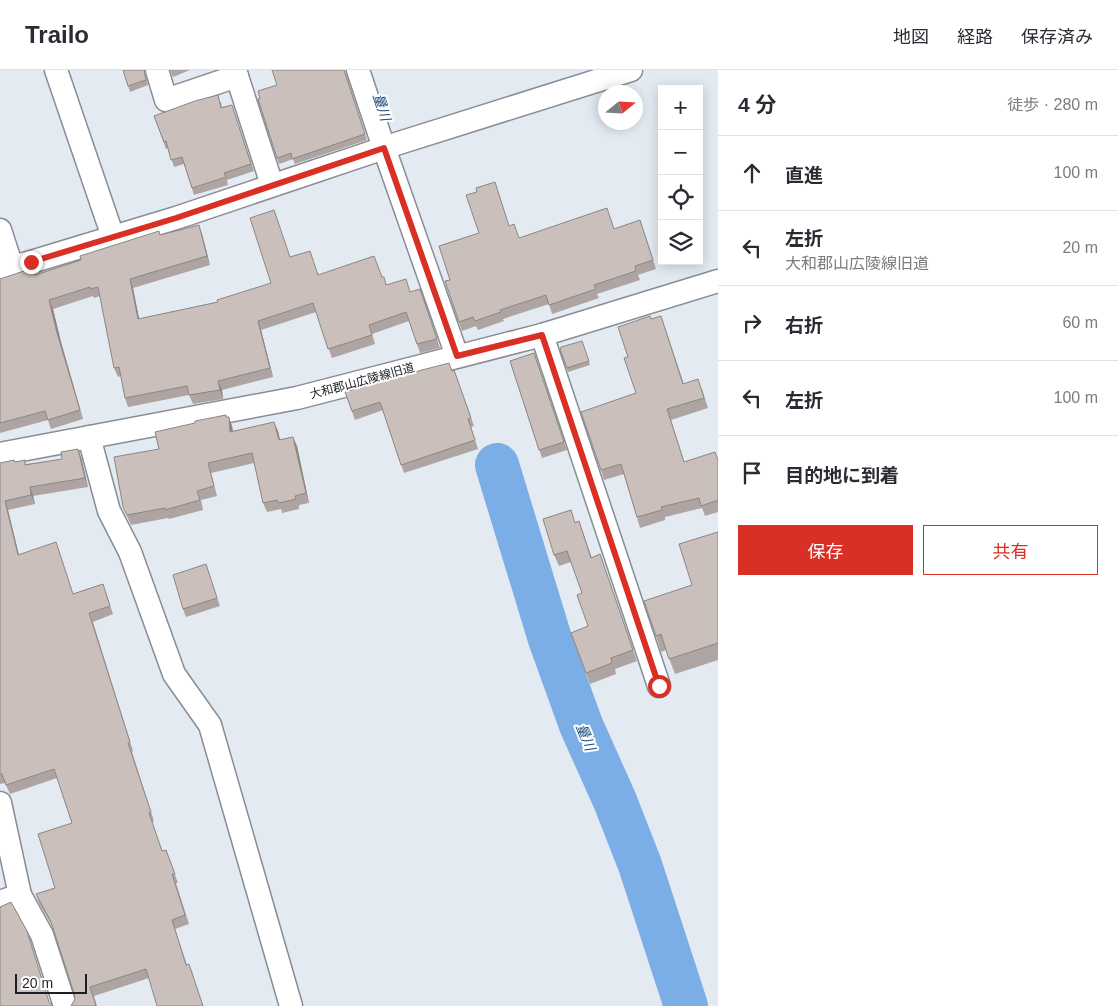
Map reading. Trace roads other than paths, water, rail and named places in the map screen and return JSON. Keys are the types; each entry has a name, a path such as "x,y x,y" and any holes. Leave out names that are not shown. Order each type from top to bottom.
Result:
{"street":[{"path":"56,70 113,237"},
{"path":"157,70 166,100 236,73 272,185"},
{"path":"358,70 391,146 457,356"},
{"path":"0,230 6,269 113,237 631,70"},
{"name":"大和郡山広陵線旧道","path":"0,454 297,398 542,335 718,281"},
{"path":"542,335 659,686"},
{"path":"89,437 109,511 130,552 174,674 210,725 292,1006"},
{"path":"0,803 10,899 42,934 65,1006"}],"waterway":[{"name":"量川","path":"497,465 550,639 581,725 615,801 640,865 686,1006"}]}
